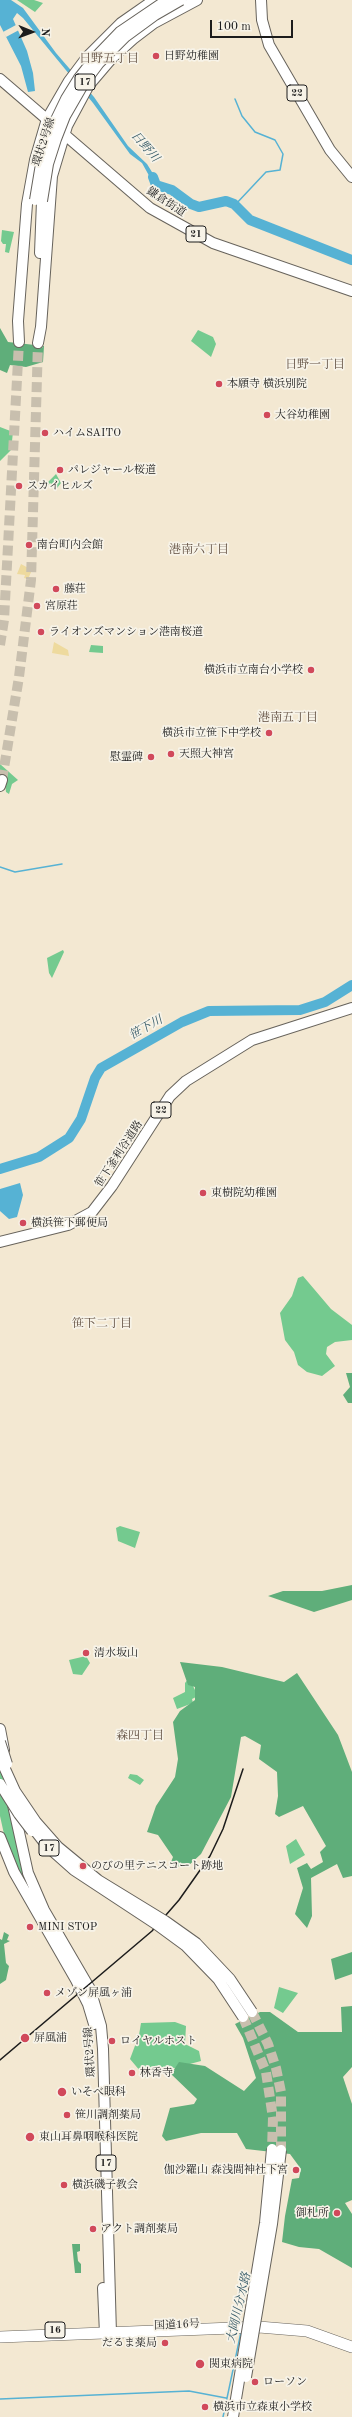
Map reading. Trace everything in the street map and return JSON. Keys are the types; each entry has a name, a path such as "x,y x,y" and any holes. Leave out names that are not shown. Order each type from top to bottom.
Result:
{"highway":[{"name":"国道16号","path":"0,2337 234,2322 282,2323 318,2328 352,2341"},
{"name":"国道16号","path":"0,2332 108,2331 234,2327 282,2328 317,2333 352,2346"}],"main road":[{"path":"46,122 76,70 104,38 128,18 154,0"},
{"name":"環状2号線","path":"46,122 32,173 27,210 18,320 19,342 38,200 42,158 50,132 66,99 94,58 120,32 167,0"},
{"name":"環状2号線","path":"63,137 52,176 41,328 38,343 38,200 56,139 65,116 84,83 99,63 125,37 144,22 181,0"},
{"path":"63,137 82,96 89,85 112,58 154,23 197,0"},
{"name":"22","path":"261,0 263,24 269,45 330,150 352,177"},
{"name":"鎌倉街道","path":"0,79 140,208 186,236 232,256 352,296"},
{"name":"鎌倉街道","path":"0,86 46,122"},
{"name":"鎌倉街道","path":"63,137 144,204 189,231 233,250 352,291"},
{"name":"笹下釜利谷道路","path":"0,1242 68,1225 92,1212 112,1186 170,1096 186,1081 252,1040 352,1008"},
{"name":"環状2号線","path":"0,1729 28,1873 44,1910 90,1989 101,2026 103,2049 108,2331"},
{"path":"0,1742 19,1795"},
{"name":"17","path":"0,1758 11,1783 39,1826 72,1860 98,1880 174,1927 200,1946 230,1979 247,2015 218,1979 186,1946 156,1924 86,1880 68,1866 38,1836 15,1800 0,1770"},
{"path":"0,1761 10,1808 21,1842"},
{"path":"0,1784 19,1814 38,1836"},
{"name":"環状2号線","path":"0,1830 1,1839 14,1872 76,1980 88,2004 95,2027 108,2331"},
{"path":"233,2417 277,2150 272,2224 240,2417"}],"green space":[{"path":"17,0 34,0 43,3 35,12"},
{"path":"2,230 14,232 9,253 5,252 6,244 3,244 1,241"},
{"path":"0,328 8,342 44,346 43,362 26,367 10,365 7,373 0,370"},
{"path":"198,330 213,337 216,344 211,357 191,341"},
{"path":"0,427 13,432 11,450 0,461"},
{"path":"56,474 61,483 57,488 50,483 48,485 47,483"},
{"path":"91,645 103,646 103,653 89,652"},
{"path":"0,764 18,780 12,784 9,794 6,792 5,783 0,780"},
{"path":"63,950 64,952 52,978 49,973 47,958"},
{"path":"303,1276 331,1309 352,1325 352,1340 335,1342 327,1347 326,1354 335,1366 322,1376 307,1372 298,1365 294,1352 285,1340 280,1313 292,1296 298,1278"},
{"path":"346,1373 352,1373 352,1403 348,1403 343,1395 350,1387"},
{"path":"120,1526 140,1532 135,1548 118,1541 116,1528"},
{"path":"352,1585 352,1600 314,1612 268,1596 283,1591 322,1591"},
{"path":"86,1656 90,1663 82,1675 73,1674 69,1660"},
{"path":"180,1662 222,1667 284,1682 297,1673 338,1735 352,1772 352,1876 343,1878 337,1864 311,1878 312,1916 307,1928 295,1914 303,1888 297,1868 307,1863 311,1869 323,1862 320,1852 326,1846 303,1806 279,1817 275,1814 278,1796 277,1772 259,1759 261,1745 245,1736 241,1737 231,1797 201,1854 188,1866 169,1867 173,1857 158,1835 147,1832 156,1806 175,1777 178,1759 173,1722 180,1711 195,1700 195,1687 188,1685"},
{"path":"189,1678 198,1696 192,1699 193,1703 177,1709 173,1698 185,1692 185,1683"},
{"path":"0,1765 8,1802 38,1904 21,1879 4,1834 0,1816"},
{"path":"130,1774 137,1775 144,1780 140,1785 128,1778"},
{"path":"296,1839 305,1855 290,1864 286,1846"},
{"path":"4,1932 9,1935 7,1940 10,1941 4,1944 6,1963 9,1966 6,1980 0,1984 0,1939 2,1940"},
{"path":"352,1952 352,1974 335,1980 331,1959"},
{"path":"279,1987 298,1993 283,2013 274,2008"},
{"path":"352,2006 352,2067 343,2077 352,2104 352,2200 345,2203 352,2214 352,2268 319,2249 299,2247 282,2242 292,2179 299,2178 301,2169 290,2154 246,2149 237,2133 201,2133 166,2141 162,2136 170,2108 194,2104 197,2099 171,2074 179,2062 205,2066 244,2091 256,2078 243,2038 235,2024 260,2012 270,2012 298,2032 342,2032 341,2007"},
{"path":"175,2022 186,2026 185,2044 199,2051 201,2061 175,2068 158,2067 146,2078 130,2059 139,2035 141,2023"},
{"path":"72,2244 80,2244 80,2251 77,2252 78,2261 81,2264 81,2273 75,2273"}],"sand":[{"path":"21,564 32,570 28,579 24,578 25,575 17,574"},
{"path":"54,642 68,650 69,656 52,653"}],"water":[{"path":"0,0 11,0 23,8 56,53 94,97 128,146 147,164 160,185 158,187 152,181 142,163 130,154 93,103 23,18 17,13 13,19 27,51 33,73 35,91 28,92 21,66 0,25"},
{"path":"20,1183 23,1195 17,1217 9,1219 0,1211 0,1189"}],"pier":[{"path":"16,25 19,30 6,37 3,32"}],"waterway":[{"path":"235,99 242,116 255,132 275,140 283,154 280,170 266,172 235,205"},
{"name":"日野川","path":"153,177 156,185 172,190 191,204 199,207 226,201 234,204 250,220 352,260"},
{"name":"大岡川分水路","path":"0,867 15,872 62,864"},
{"name":"笹下川","path":"0,1169 39,1157 69,1138 81,1119 95,1078 101,1068 182,1022 209,1011 300,1010 325,1002 352,985"},
{"name":"大岡川分水路","path":"243,2324 245,2316"},
{"name":"大岡川分水路","path":"223,2417 241,2332"},
{"path":"0,2399 189,2391 226,2398"}],"tunnel":[{"path":"0,645 4,620 19,342"},
{"path":"2,780 19,677 31,580 38,343"},
{"path":"252,2012 268,2044 276,2068 281,2092 281,2150"},
{"path":"243,2017 266,2072 273,2118 272,2149"}],"railway":[{"path":"0,2060 152,1931 179,1900 210,1856 223,1829 243,1769"}],"place":[{"name":"日野幼稚園","path":"156,56"},
{"name":"本願寺 横浜別院","path":"219,384"},
{"name":"大谷幼稚園","path":"267,415"},
{"name":"ハイムSAITO","path":"45,433"},
{"name":"パレジャール桜道","path":"60,470"},
{"name":"スカイヒルズ","path":"19,486"},
{"name":"南台町内会館","path":"29,545"},
{"name":"藤荘","path":"56,589"},
{"name":"宮原荘","path":"37,606"},
{"name":"ライオンズマンション港南桜道","path":"41,632"},
{"name":"横浜市立南台小学校","path":"311,670"},
{"name":"横浜市立笹下中学校","path":"269,733"},
{"name":"天照大神宮","path":"171,754"},
{"name":"慰霊碑","path":"151,757"},
{"name":"東樹院幼稚園","path":"203,1193"},
{"name":"横浜笹下郵便局","path":"23,1223"},
{"name":"清水坂山","path":"86,1653"},
{"name":"のびの里テニスコート跡地","path":"83,1866"},
{"name":"MINI STOP","path":"30,1927"},
{"name":"メゾン屏風ヶ浦","path":"47,1993"},
{"name":"屏風浦","path":"25,2038"},
{"name":"ロイヤルホスト","path":"112,2041"},
{"name":"林香寺","path":"132,2073"},
{"name":"いそべ眼科","path":"62,2092"},
{"name":"笹川調剤薬局","path":"67,2115"},
{"name":"東山耳鼻咽喉科医院","path":"30,2137"},
{"name":"伽沙羅山 森浅間神社下宮","path":"296,2170"},
{"name":"横浜磯子教会","path":"64,2185"},
{"name":"御札所","path":"337,2213"},
{"name":"アクト調剤薬局","path":"93,2229"},
{"name":"だるま薬局","path":"165,2343"},
{"name":"関東病院","path":"200,2364"},
{"name":"ローソン","path":"255,2382"},
{"name":"横浜市立森東小学校","path":"205,2407"}],"district":[{"name":"日野五丁目","path":"109,59"},
{"name":"日野一丁目","path":"315,365"},
{"name":"港南六丁目","path":"199,550"},
{"name":"港南五丁目","path":"288,718"},
{"name":"笹下二丁目","path":"102,1324"},
{"name":"森四丁目","path":"140,1736"}]}
